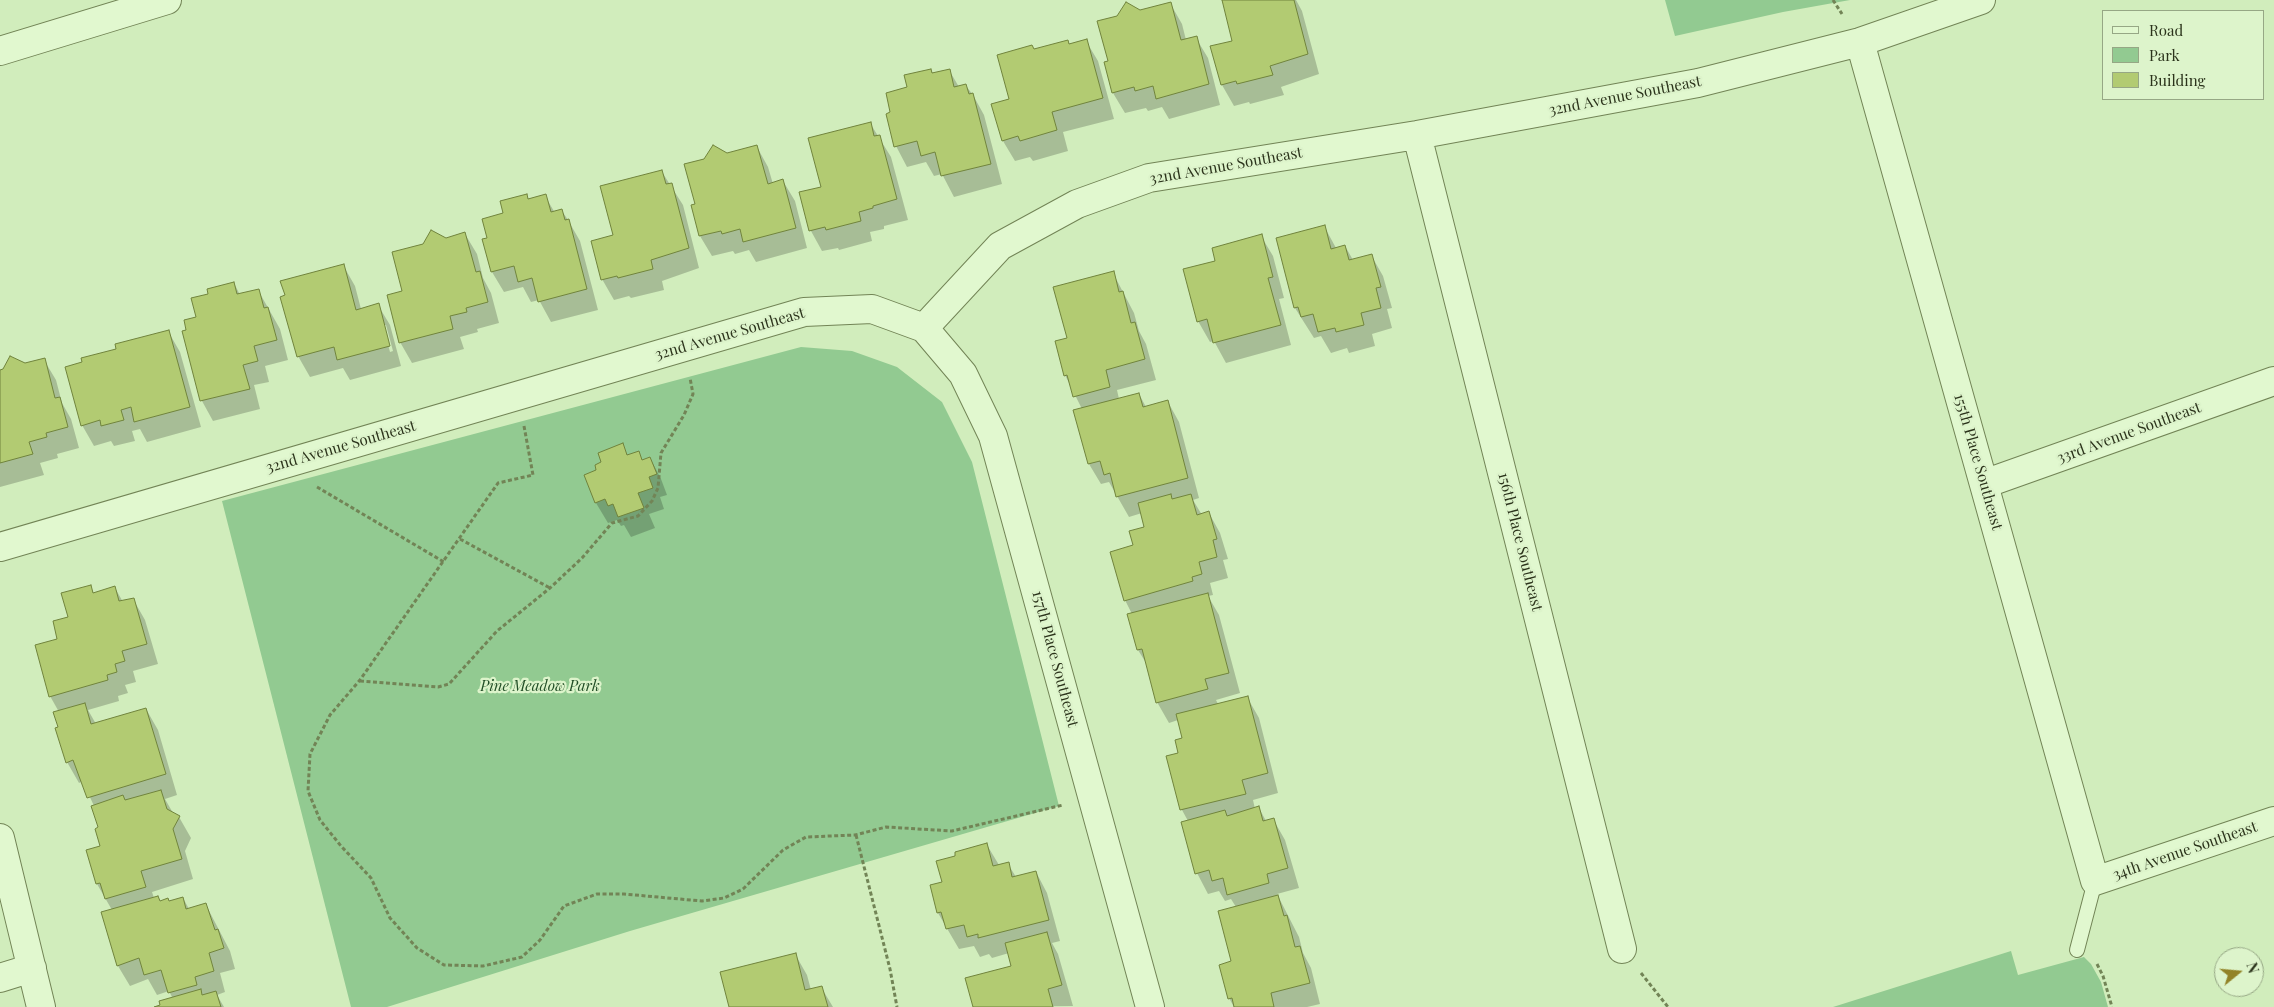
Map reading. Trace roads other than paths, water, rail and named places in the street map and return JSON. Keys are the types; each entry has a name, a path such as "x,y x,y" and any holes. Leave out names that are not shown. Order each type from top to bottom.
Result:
{"street":[{"path":"0,50 167,0"},
{"name":"32nd Avenue Southeast","path":"0,547 804,312 872,309 924,328 1000,246 1078,204 1150,178 1418,135 1698,83 1860,42 1981,0"},
{"name":"155th Place Southeast","path":"1860,42 2095,881"},
{"name":"156th Place Southeast","path":"1418,135 1622,949"},
{"name":"157th Place Southeast","path":"924,328 963,374 993,436 1150,1007"},
{"name":"33rd Avenue Southeast","path":"1984,484 2274,381"},
{"name":"34th Avenue Southeast","path":"2095,881 2274,820"},
{"path":"0,838 41,1007"},
{"path":"0,978 32,968"}],"lane":[{"path":"2077,950 2095,881"}],"park label":[{"name":"Pine Meadow Park","path":"540,686"}]}
